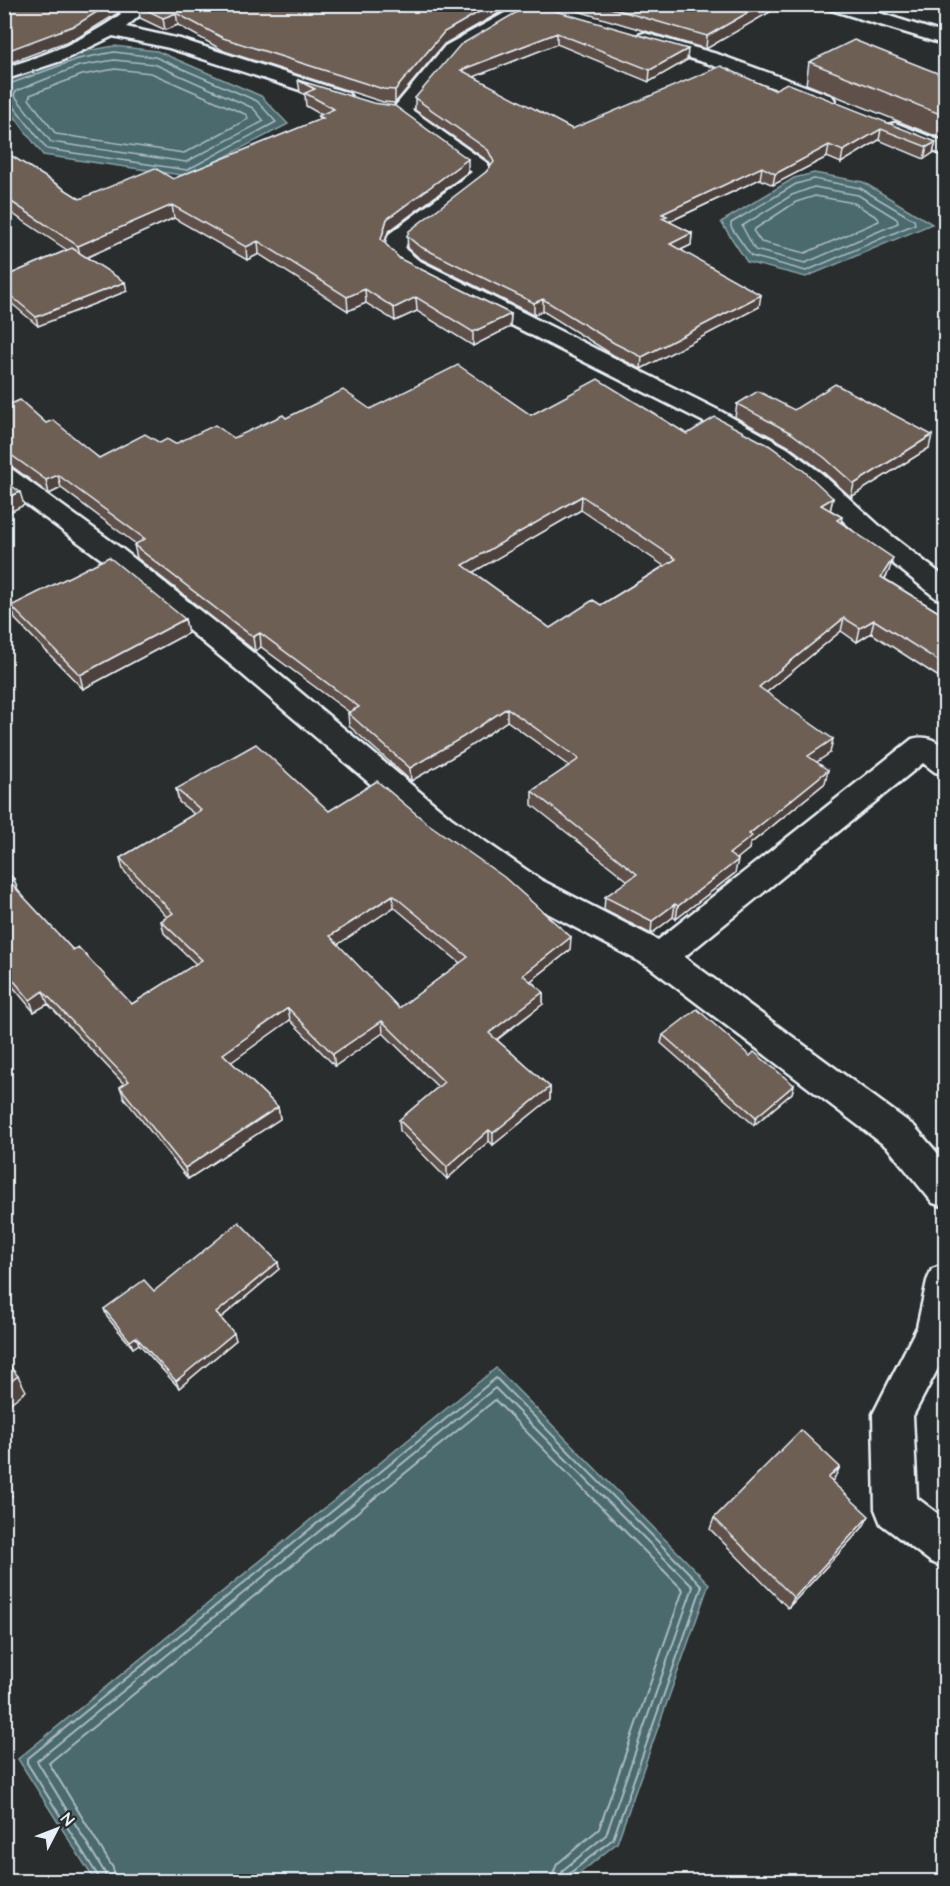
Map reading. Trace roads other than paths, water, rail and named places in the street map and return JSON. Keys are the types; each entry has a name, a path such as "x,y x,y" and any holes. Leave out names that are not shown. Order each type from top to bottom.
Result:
{"street":[{"path":"4,74 47,60 112,30 131,15 123,4"},
{"path":"831,4 945,40"},
{"path":"539,9 452,50 391,111 480,167 482,172 478,178 397,239 394,251 401,258 647,386 711,416 778,453 812,478 874,535 945,592"},
{"path":"112,30 173,43 360,103"},
{"path":"621,33 713,59 838,105"},
{"path":"881,123 945,150"},
{"path":"4,475 113,555 238,655 440,826 530,889 660,957 901,1137 945,1191"},
{"path":"660,957 938,750"},
{"path":"945,1281 936,1331 893,1413 896,1509 945,1547"}],"water":[{"path":"114,46 157,51 261,96 288,124 188,176 43,155 5,104 5,81 76,53"},
{"path":"814,173 863,182 932,224 806,277 747,262 721,222 794,178"},
{"path":"496,1368 709,1584 617,1843 570,1881 95,1881 18,1759"}]}
